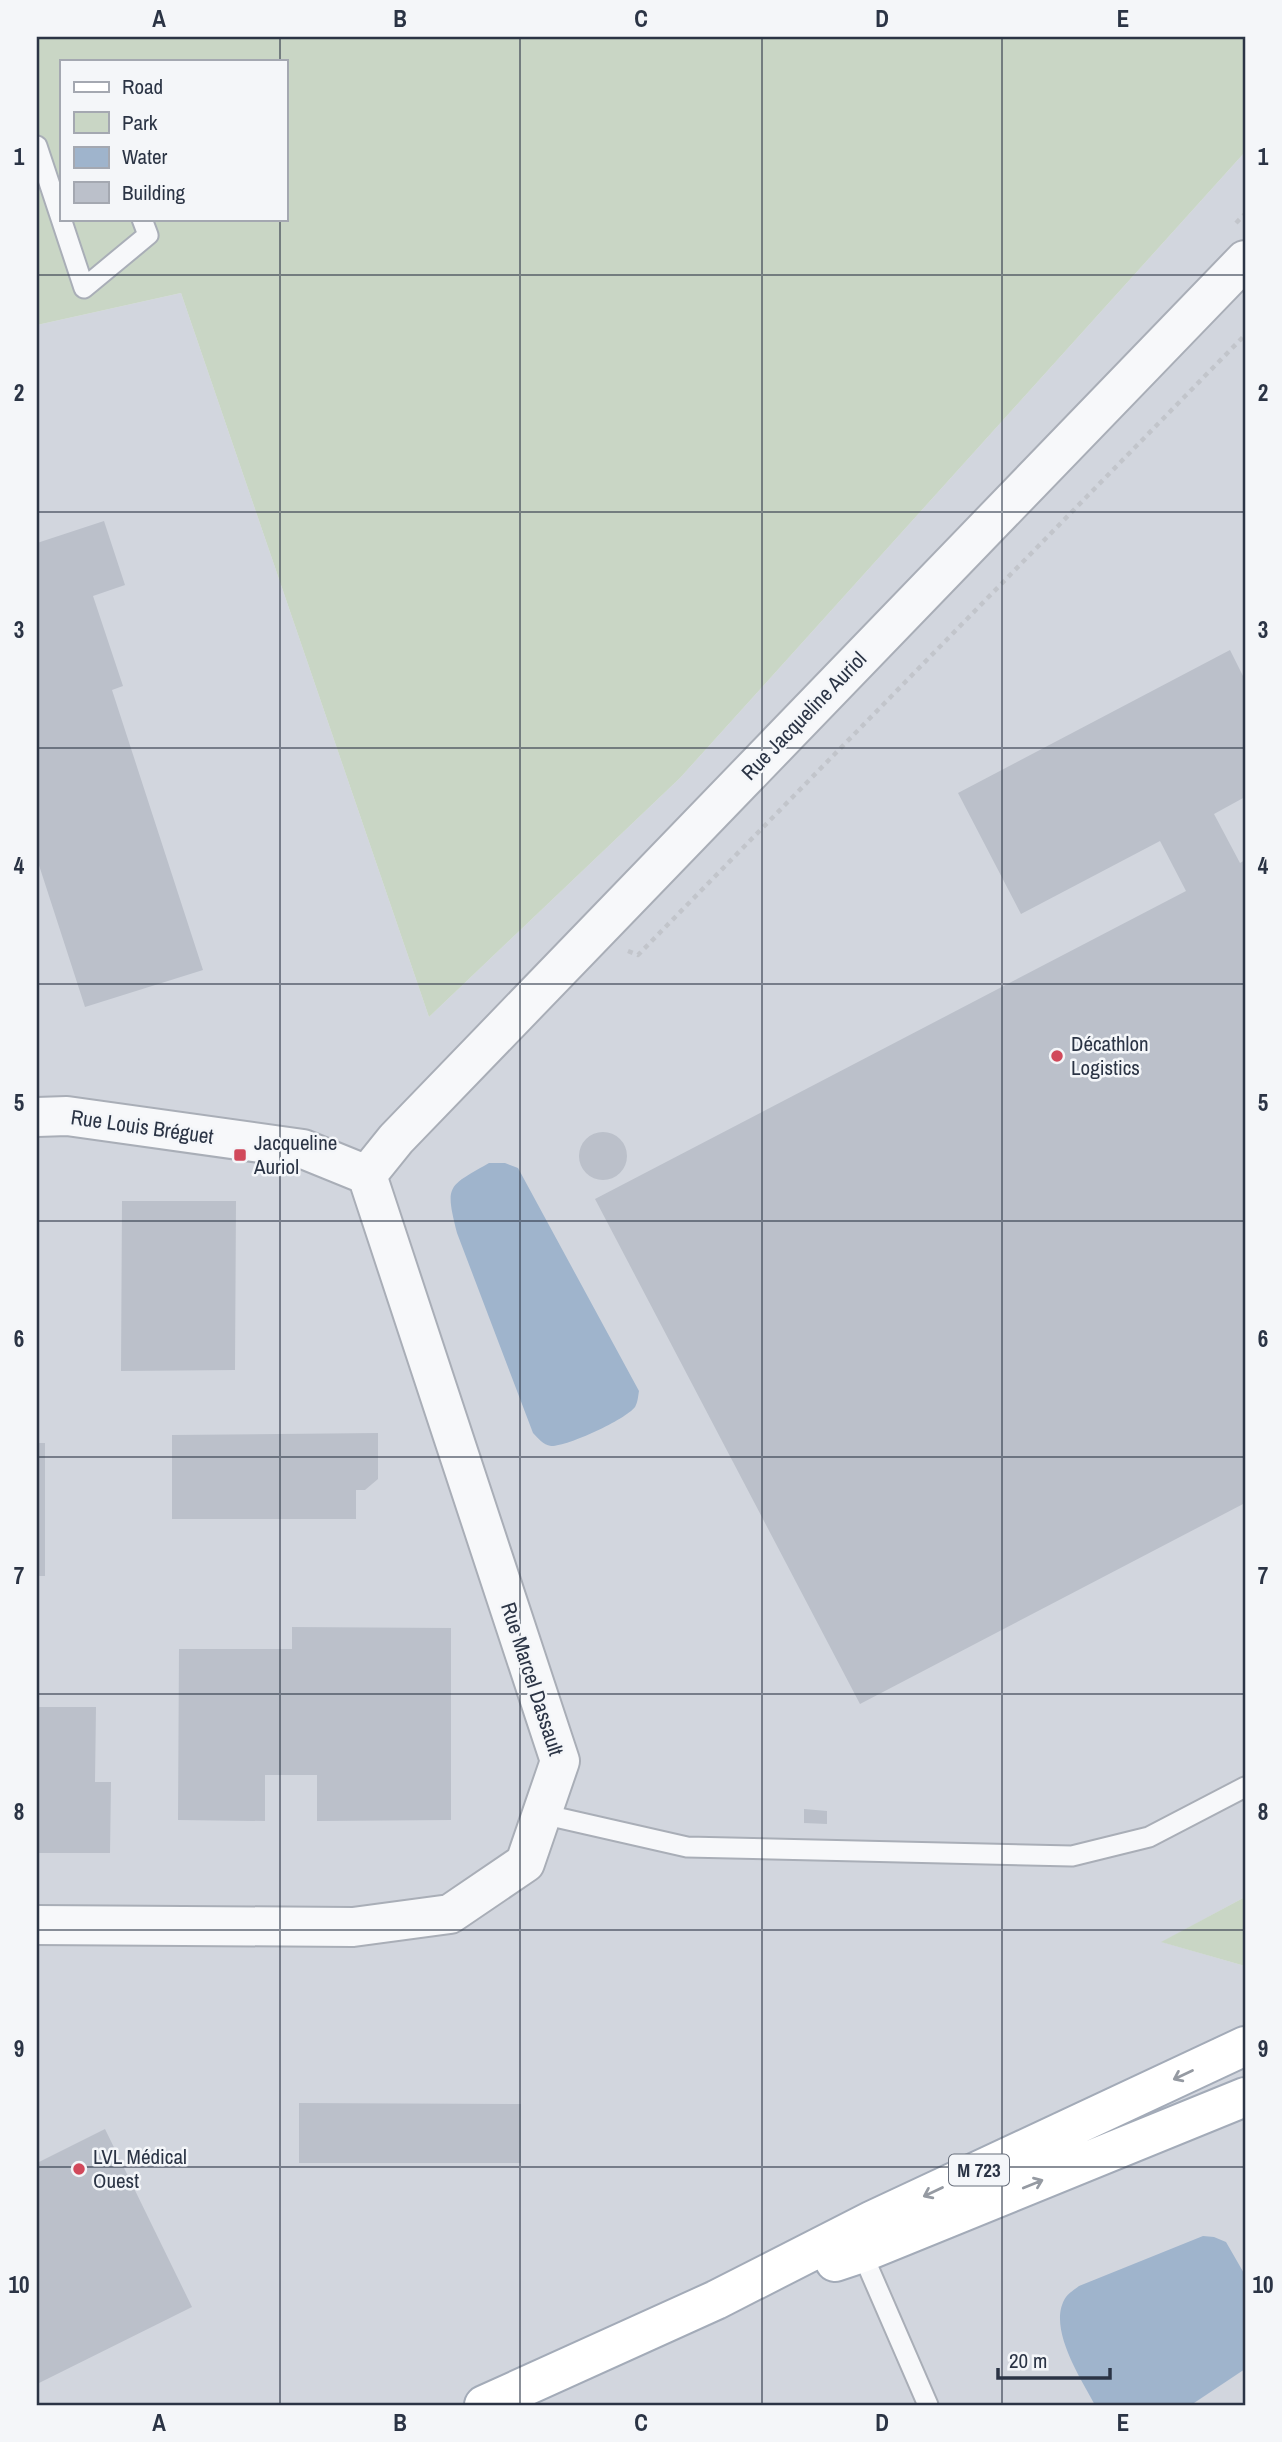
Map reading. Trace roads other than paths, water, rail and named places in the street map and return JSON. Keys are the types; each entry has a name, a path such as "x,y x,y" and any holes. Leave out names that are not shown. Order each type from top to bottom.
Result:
{"main road":[{"name":"M 723","path":"484,2405 716,2300 873,2220 1245,2046"},
{"name":"M 723","path":"716,2300 862,2253 1245,2097"}],"street":[{"name":"Rue Jacqueline Auriol","path":"367,1175 396,1139 1245,260"},
{"name":"Rue Louis Bréguet","path":"37,1116 67,1116 303,1149 367,1175"},
{"name":"Rue Marcel Dassault","path":"37,1925 353,1927 450,1914 525,1863 561,1761 367,1175"}],"lane":[{"path":"37,146 60,204"},
{"path":"67,221 84,288 148,235 142,220"},
{"path":"542,1815 687,1847 1072,1856 1149,1837 1245,1787"},
{"path":"862,2253 928,2405"}],"water":[{"path":"489,1163 505,1163 518,1168 639,1391 635,1407 620,1419 595,1432 559,1445 546,1444 533,1433 457,1233 451,1205 453,1189 465,1177"},
{"path":"1203,2236 1226,2242 1245,2275 1245,2369 1191,2405 1095,2405 1074,2367 1063,2337 1060,2322 1066,2297 1079,2286"}],"place":[{"name":"Décathlon Logistics","path":"1057,1056"},
{"name":"Jacqueline Auriol","path":"240,1155"},
{"name":"LVL Médical Ouest","path":"79,2169"}]}
